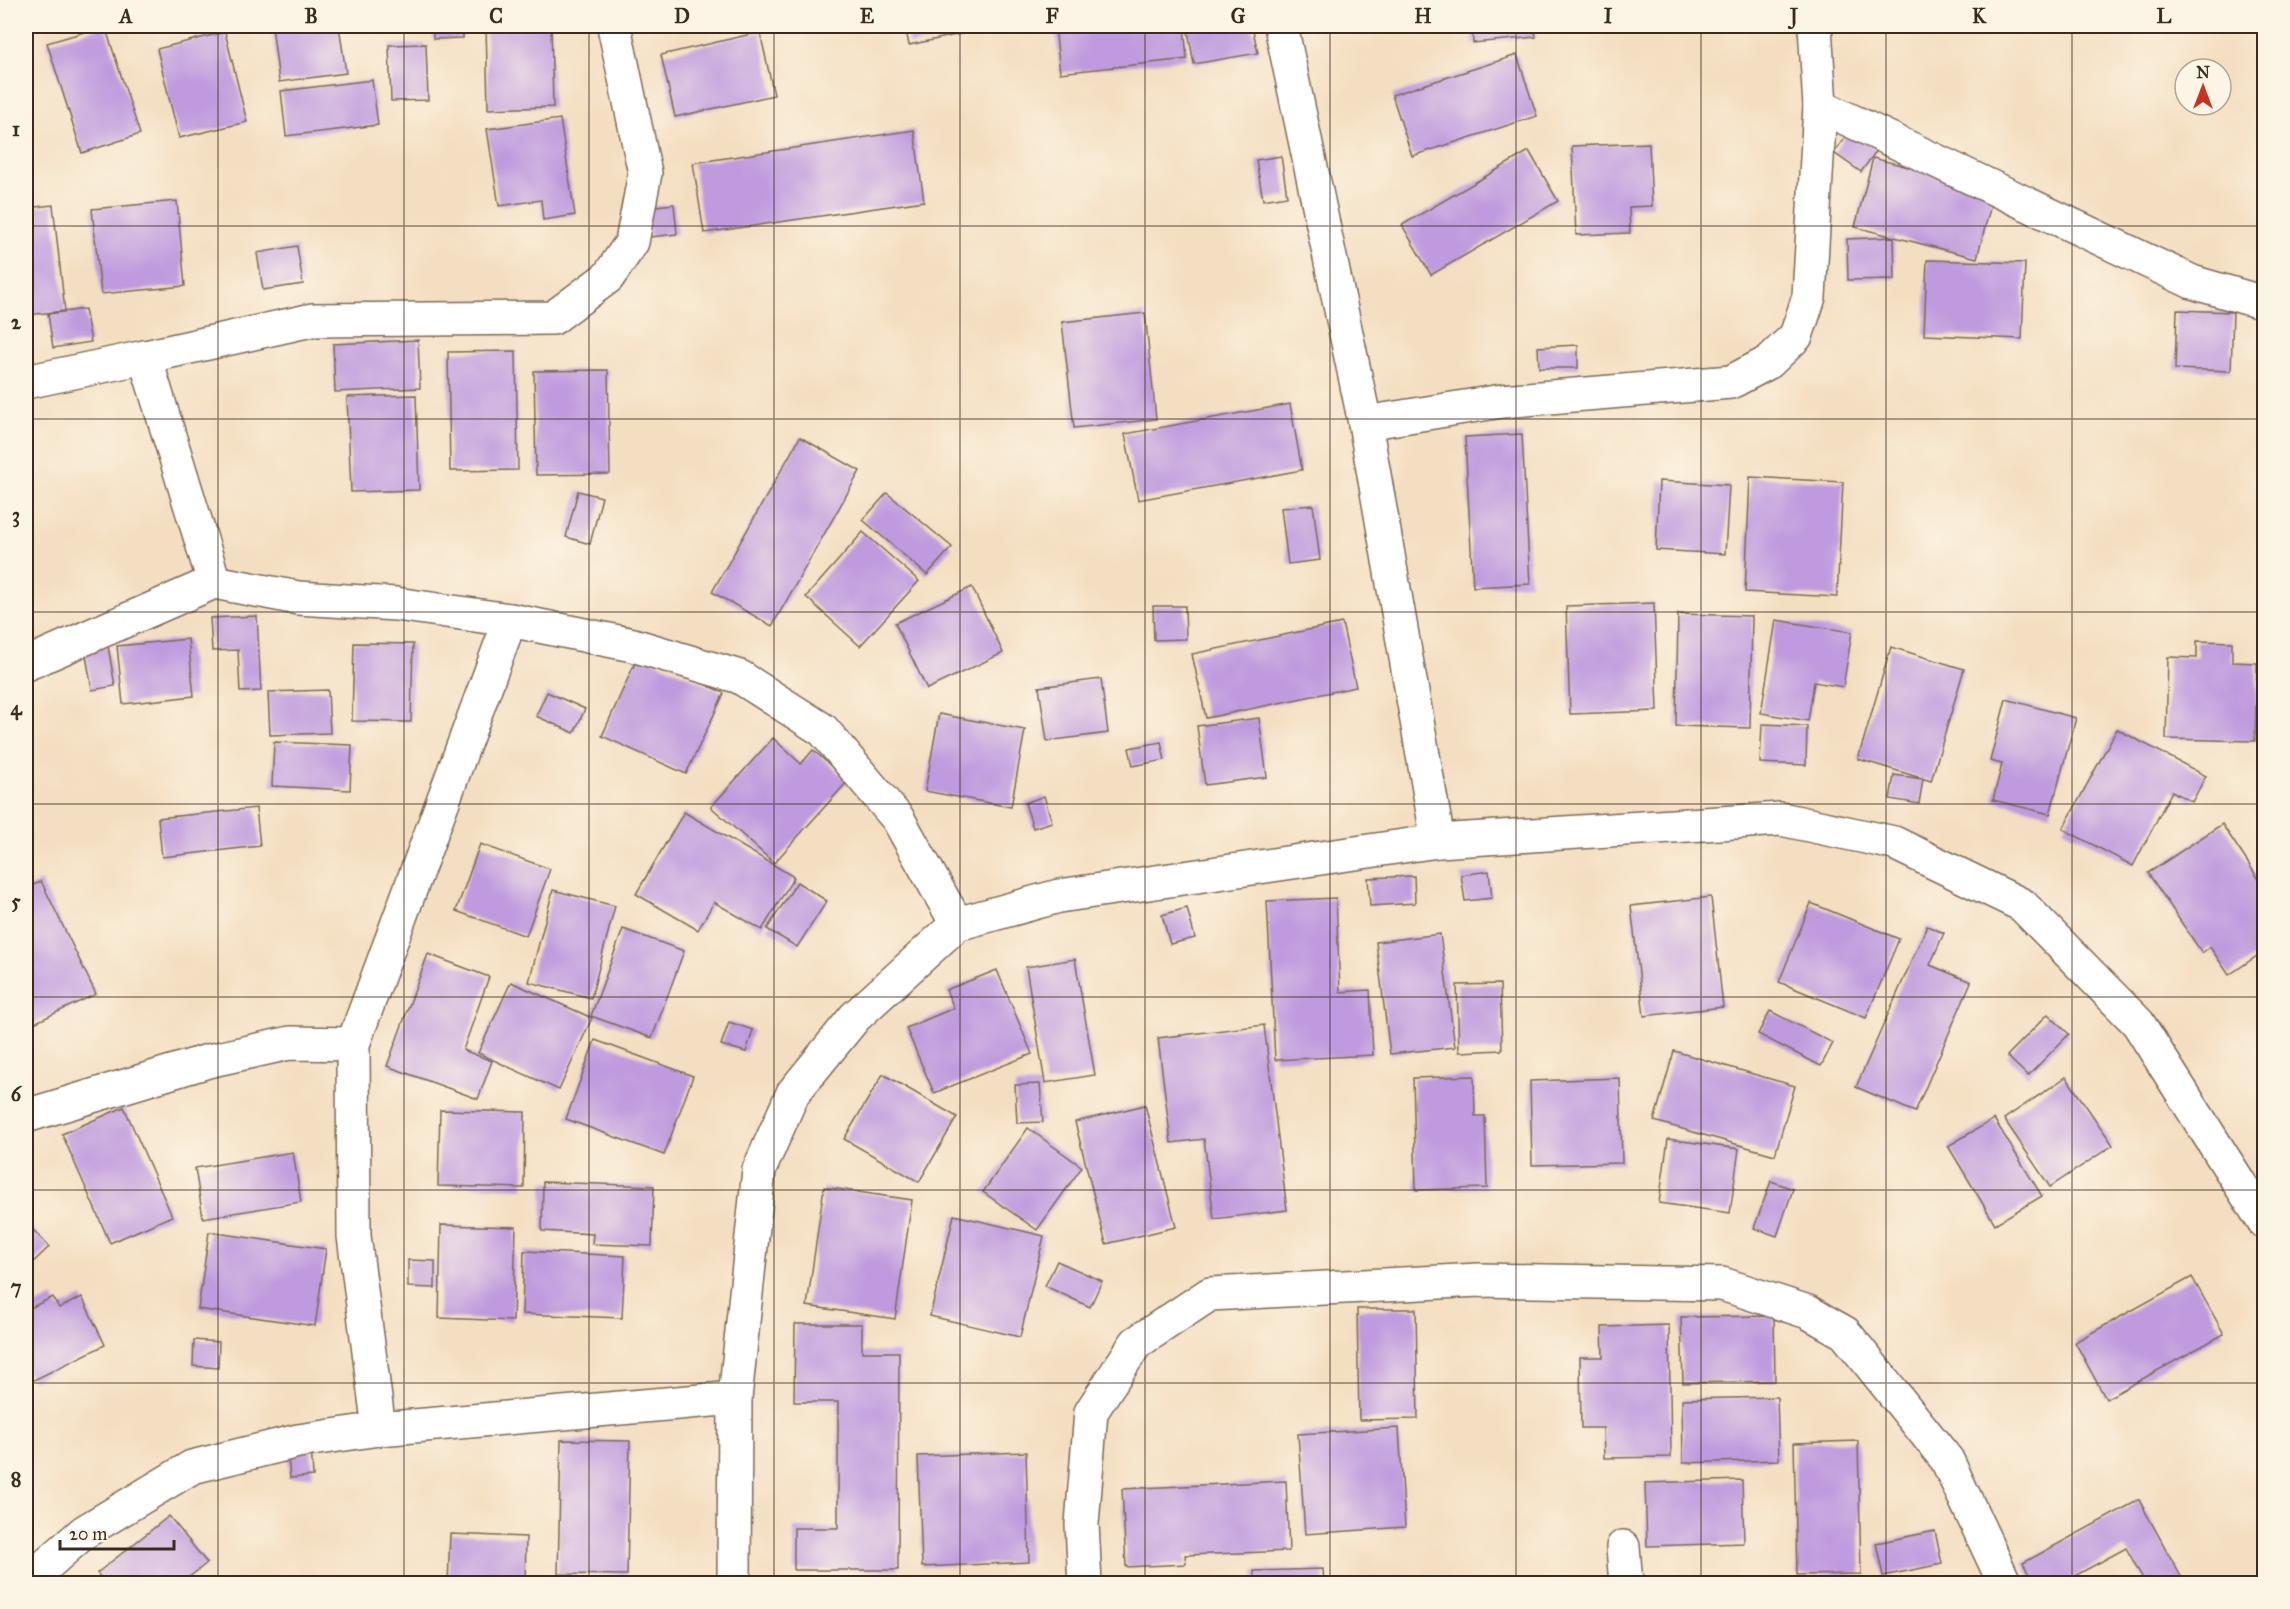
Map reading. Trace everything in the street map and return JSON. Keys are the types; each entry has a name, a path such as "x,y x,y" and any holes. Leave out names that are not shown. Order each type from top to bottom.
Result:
{"street":[{"path":"26,382 312,320 553,318 608,277 632,242 645,173 614,26"},
{"path":"1281,26 1365,423 1438,841"},
{"path":"1365,423 1502,401 1731,382 1769,363 1796,336 1809,297 1820,106 1815,26"},
{"path":"1820,106 2192,282 2265,303"},
{"path":"145,357 214,582"},
{"path":"26,664 214,582 298,598 396,604 510,620 633,645 740,677 823,730 898,819 957,924"},
{"path":"379,1429 354,1236 353,1044 510,620"},
{"path":"734,1584 735,1398 759,1170 793,1093 855,1017 957,924 1059,896 1438,841 1781,819 1894,843 2022,904 2138,1023 2265,1222"},
{"path":"26,1116 208,1061 290,1044 353,1044"},
{"path":"1085,1584 1082,1524 1090,1412 1136,1343 1210,1294 1479,1280 1722,1284 1808,1312 1845,1333 1947,1460 2005,1584"},
{"path":"26,1583 84,1532 192,1467 298,1442 379,1429 735,1398"},
{"path":"1623,1547 1626,1584"}],"building":[{"path":"105,26 140,134 82,153 47,43"},
{"path":"272,26 339,26 346,73 279,82"},
{"path":"433,26 463,26 463,38 433,39"},
{"path":"486,26 551,26 553,107 488,109"},
{"path":"905,26 979,26 980,30 909,45"},
{"path":"1055,26 1184,26 1187,59 1060,73"},
{"path":"1187,26 1252,26 1258,53 1194,64"},
{"path":"1472,26 1534,26 1536,37 1473,43"},
{"path":"225,32 247,122 179,138 157,49"},
{"path":"760,32 774,95 675,117 661,55"},
{"path":"426,44 428,100 391,101 389,45"},
{"path":"1517,55 1537,116 1412,156 1392,95"},
{"path":"372,80 378,125 286,136 281,91"},
{"path":"560,119 575,215 543,220 541,200 499,206 487,129"},
{"path":"914,130 924,201 704,233 693,163"},
{"path":"1849,131 1877,150 1861,172 1834,153"},
{"path":"1649,143 1652,206 1629,207 1630,233 1576,235 1572,146"},
{"path":"1529,151 1558,201 1431,275 1402,225"},
{"path":"1281,156 1287,196 1263,200 1256,160"},
{"path":"1873,158 1995,189 1977,258 1855,227"},
{"path":"177,201 185,286 101,294 92,209"},
{"path":"674,204 677,234 650,237 646,207"},
{"path":"53,205 65,311 26,315 26,208"},
{"path":"1894,237 1895,279 1848,280 1847,239"},
{"path":"297,246 303,284 263,290 257,253"},
{"path":"1927,260 2025,263 2022,339 1924,335"},
{"path":"85,309 91,342 53,348 48,314"},
{"path":"2177,310 2233,312 2231,371 2175,369"},
{"path":"1145,313 1156,419 1074,428 1062,322"},
{"path":"418,340 420,388 335,392 333,344"},
{"path":"1578,345 1578,368 1539,368 1538,347"},
{"path":"516,351 518,470 450,471 448,352"},
{"path":"608,370 610,474 536,475 534,371"},
{"path":"416,395 419,490 351,492 347,397"},
{"path":"1290,404 1302,470 1138,500 1125,434"},
{"path":"1522,434 1530,584 1473,587 1465,437"},
{"path":"800,437 860,471 772,626 712,592"},
{"path":"1750,477 1843,482 1837,597 1745,592"},
{"path":"1659,481 1729,485 1725,554 1656,550"},
{"path":"578,491 602,497 590,544 566,537"},
{"path":"887,493 952,547 927,575 863,520"},
{"path":"1313,505 1320,560 1288,564 1281,508"},
{"path":"863,532 919,581 860,646 806,597"},
{"path":"972,587 1003,653 927,689 895,623"},
{"path":"1654,603 1658,711 1570,714 1566,606"},
{"path":"1153,606 1185,606 1186,639 1154,640"},
{"path":"1678,614 1752,616 1750,728 1676,726"},
{"path":"257,616 261,691 240,692 238,650 212,651 210,618"},
{"path":"1776,620 1852,632 1843,687 1814,682 1808,721 1761,713"},
{"path":"1342,623 1356,687 1206,718 1192,654"},
{"path":"188,639 194,696 123,704 117,646"},
{"path":"2197,641 2232,642 2232,662 2257,663 2255,741 2166,739 2168,657 2197,658"},
{"path":"354,643 413,644 411,722 352,721"},
{"path":"108,646 115,686 92,690 85,650"},
{"path":"1891,647 1964,669 1931,781 1858,759"},
{"path":"639,654 724,693 686,774 602,736"},
{"path":"1101,679 1108,733 1047,741 1039,687"},
{"path":"328,690 330,733 270,735 268,692"},
{"path":"547,692 585,709 574,733 536,716"},
{"path":"2006,699 2076,718 2050,814 1993,800 2002,764 1990,761"},
{"path":"939,714 1025,730 1011,807 925,791"},
{"path":"1259,718 1267,777 1205,785 1197,726"},
{"path":"1762,724 1807,726 1806,765 1760,763"},
{"path":"2117,729 2206,776 2192,802 2172,791 2133,866 2063,829"},
{"path":"773,738 801,764 813,750 848,781 774,863 711,807"},
{"path":"274,742 352,745 350,790 272,786"},
{"path":"1161,742 1165,760 1133,766 1129,748"},
{"path":"1894,775 1923,779 1919,804 1890,799"},
{"path":"1044,796 1052,822 1033,828 1025,803"},
{"path":"256,808 260,846 162,857 158,818"},
{"path":"684,812 794,877 762,930 714,902 698,930 636,894"},
{"path":"2222,824 2264,887 2264,951 2229,975 2210,947 2202,953 2148,873"},
{"path":"480,844 550,869 526,936 456,911"},
{"path":"1489,871 1492,898 1465,901 1461,875"},
{"path":"1414,876 1415,903 1370,906 1368,878"},
{"path":"41,881 96,994 30,1025 26,1015 26,889"},
{"path":"797,882 827,901 797,947 767,929"},
{"path":"553,890 615,906 591,998 529,982"},
{"path":"1711,897 1723,1007 1644,1016 1631,906"},
{"path":"1336,898 1340,992 1370,990 1373,1055 1275,1060 1267,901"},
{"path":"1811,903 1899,939 1866,1018 1779,982"},
{"path":"1187,908 1195,938 1170,944 1162,915"},
{"path":"1927,926 1944,933 1930,965 1971,982 1915,1112 1856,1087"},
{"path":"623,929 684,951 652,1038 591,1016"},
{"path":"1440,934 1455,1047 1390,1054 1376,942"},
{"path":"428,954 489,977 463,1050 492,1061 478,1099 387,1066"},
{"path":"1075,959 1095,1075 1045,1083 1026,967"},
{"path":"997,970 1032,1054 934,1093 906,1028 954,1008 946,990"},
{"path":"511,982 592,1018 559,1090 478,1053"},
{"path":"1500,984 1502,1050 1459,1052 1457,985"},
{"path":"1770,1011 1833,1043 1821,1066 1758,1034"},
{"path":"2048,1014 2069,1034 2028,1076 2007,1056"},
{"path":"729,1022 753,1030 746,1052 721,1045"},
{"path":"1264,1025 1287,1210 1214,1219 1204,1139 1171,1143 1158,1038"},
{"path":"595,1040 693,1076 664,1155 566,1119"},
{"path":"1674,1051 1795,1086 1775,1155 1654,1121"},
{"path":"883,1074 957,1117 919,1182 844,1139"},
{"path":"1474,1076 1475,1116 1485,1116 1487,1188 1416,1190 1413,1078"},
{"path":"2066,1077 2113,1145 2050,1187 2004,1119"},
{"path":"1620,1078 1622,1163 1532,1165 1530,1081"},
{"path":"1040,1084 1043,1122 1017,1123 1015,1085"},
{"path":"1145,1105 1176,1227 1106,1244 1075,1122"},
{"path":"124,1107 172,1216 110,1243 62,1134"},
{"path":"440,1110 525,1112 524,1188 438,1186"},
{"path":"1994,1119 2042,1196 1995,1224 1948,1146"},
{"path":"1028,1128 1082,1167 1037,1230 983,1192"},
{"path":"1668,1139 1739,1149 1730,1213 1659,1203"},
{"path":"293,1152 301,1202 203,1218 195,1168"},
{"path":"1771,1181 1793,1189 1777,1236 1754,1228"},
{"path":"543,1182 654,1186 652,1246 592,1244 593,1234 542,1231"},
{"path":"824,1187 912,1200 895,1319 807,1306"},
{"path":"954,1215 1044,1236 1020,1337 930,1316"},
{"path":"26,1222 49,1247 26,1269"},
{"path":"441,1225 516,1227 513,1321 439,1318"},
{"path":"209,1232 326,1249 315,1326 198,1309"},
{"path":"524,1251 625,1256 622,1318 522,1314"},
{"path":"408,1260 435,1261 435,1288 408,1287"},
{"path":"1057,1261 1102,1281 1090,1307 1045,1286"},
{"path":"2192,1277 2224,1334 2106,1399 2075,1342"},
{"path":"53,1297 59,1308 82,1297 105,1345 32,1381 26,1369 26,1310"},
{"path":"1357,1309 1416,1309 1418,1419 1359,1420"},
{"path":"1774,1316 1775,1381 1683,1383 1681,1317"},
{"path":"795,1324 862,1324 862,1352 899,1352 898,1570 794,1570 794,1528 838,1528 838,1402 794,1402"},
{"path":"1669,1325 1671,1457 1604,1458 1603,1428 1581,1428 1580,1357 1603,1357 1602,1327"},
{"path":"194,1340 219,1342 218,1368 193,1366"},
{"path":"1777,1397 1779,1460 1683,1463 1682,1399"},
{"path":"1399,1428 1405,1527 1305,1534 1298,1434"},
{"path":"561,1440 630,1441 627,1575 558,1574"},
{"path":"1858,1441 1861,1574 1797,1575 1794,1443"},
{"path":"311,1445 313,1476 290,1478 287,1447"},
{"path":"1026,1452 1029,1562 922,1567 918,1456"},
{"path":"1742,1480 1744,1543 1647,1546 1645,1483"},
{"path":"1286,1481 1289,1551 1185,1555 1186,1564 1126,1567 1122,1489"},
{"path":"2139,1500 2185,1584 2146,1584 2126,1548 2060,1584 2034,1584 2023,1563"},
{"path":"169,1516 207,1563 188,1578 192,1584 106,1584 97,1573"},
{"path":"1935,1531 1942,1564 1883,1576 1876,1543"},
{"path":"450,1534 526,1537 525,1584 448,1584"},
{"path":"1323,1569 1324,1584 1254,1584 1254,1571"},
{"path":"1241,1580 1241,1584 1187,1584 1187,1582"}]}
